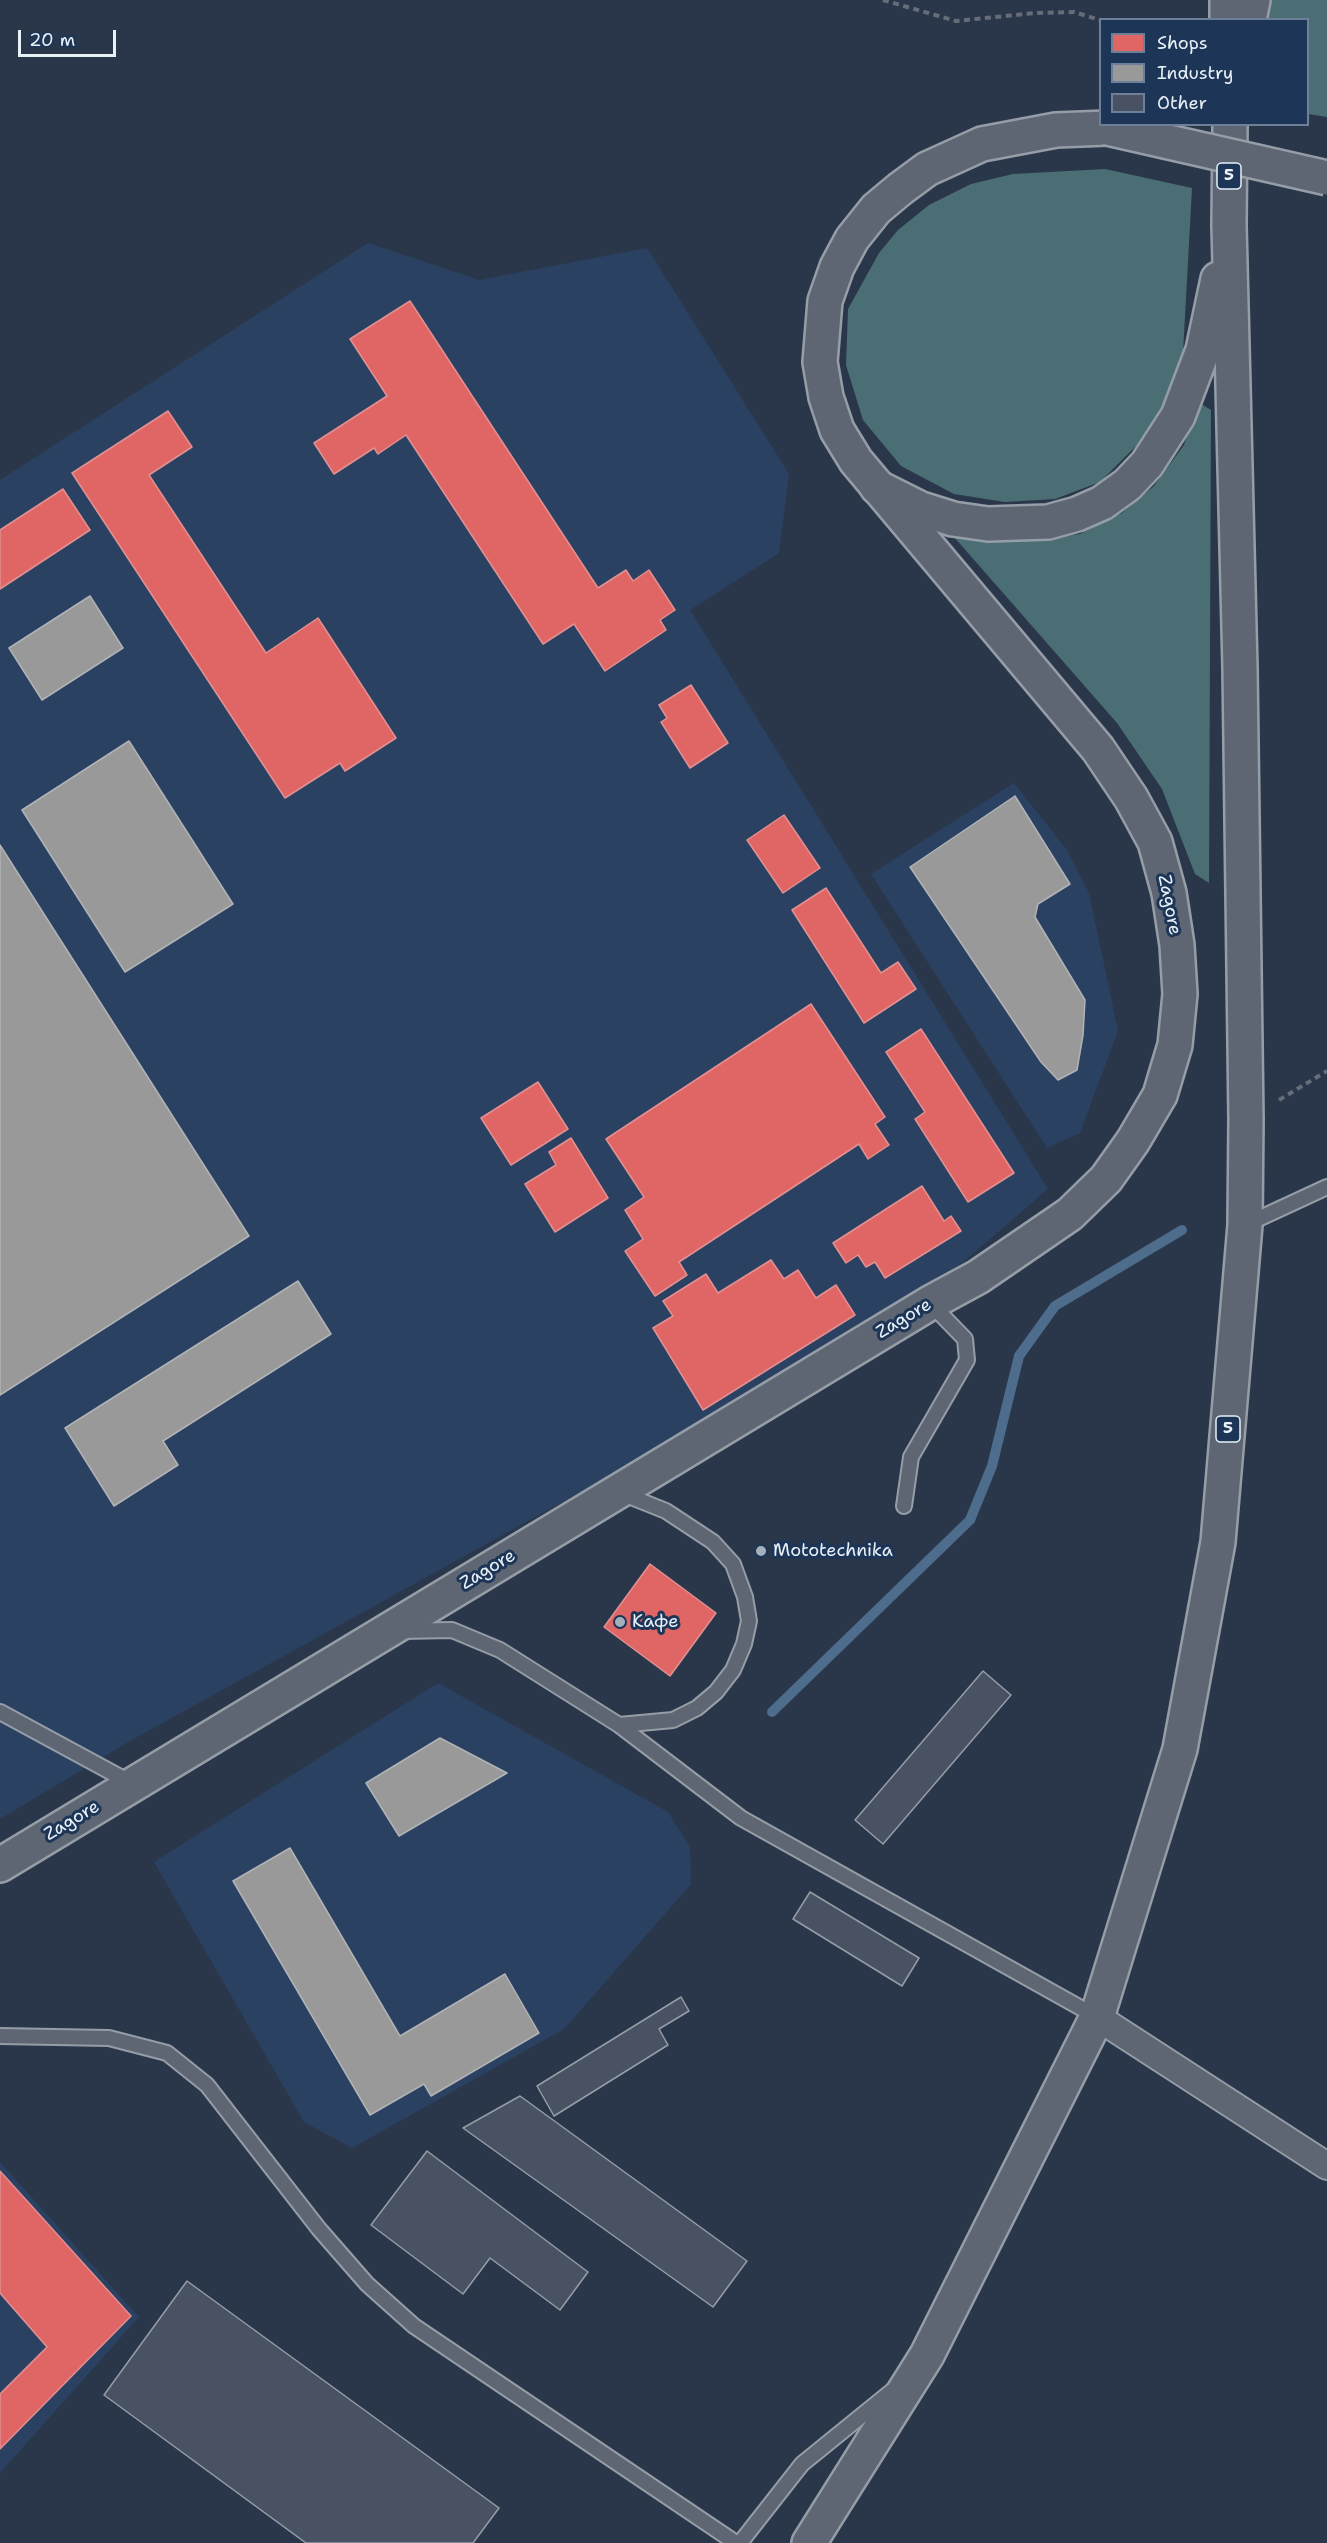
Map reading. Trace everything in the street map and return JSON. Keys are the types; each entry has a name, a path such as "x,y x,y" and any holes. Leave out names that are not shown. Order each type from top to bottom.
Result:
{"main road":[{"path":"1227,0 1227,18"},
{"path":"1249,18 1253,0"},
{"name":"5","path":"811,2541 919,2368 1097,2017 1180,1749 1218,1542 1245,1225 1246,1119 1240,680 1229,225 1230,126"},
{"name":"Zagore","path":"0,1865 930,1303 978,1277 1070,1214 1106,1179 1133,1141 1160,1095 1175,1045 1180,994 1177,945 1169,893 1155,842 1131,798 1098,749 877,487 856,461 837,430 826,397 820,362 825,301 837,267 852,239 876,209 927,169 982,144 1022,135 1107,128 1327,178"},
{"path":"877,487 921,509 953,519 988,525 1019,525 1048,522 1077,514 1127,485 1165,439 1190,390 1203,350 1229,225"}],"street":[{"path":"1097,2017 1327,2166"}],"lane":[{"path":"1245,1225 1327,1187"},
{"path":"904,1506 911,1457 967,1360 965,1339 930,1303"},
{"path":"618,1492 666,1511 713,1542 733,1564 746,1597 749,1621 744,1644 733,1670 716,1692 697,1708 673,1720 619,1725"},
{"path":"387,1630 452,1630 500,1650 619,1725 741,1818 1097,2017"},
{"path":"0,1712 133,1784"},
{"path":"0,2036 109,2038 167,2053 207,2085 319,2229 367,2284 414,2326 736,2543"},
{"path":"740,2543 802,2464 919,2368"}],"path":[{"path":"883,0 956,21 1035,13 1074,12 1099,19"},
{"path":"1246,1119 1327,1071"}],"shaded area":[{"path":"368,243 479,280 647,248 789,474 779,553 690,610 1048,1189 955,1269 680,1437 130,1741 0,1819 0,480"},
{"path":"1014,783 1067,850 1089,893 1118,1031 1080,1133 1047,1148 871,874"},
{"path":"438,1683 668,1812 690,1847 691,1884 564,2029 352,2148 304,2122 154,1862"},
{"path":"0,2162 139,2317 0,2473"}],"green space":[{"path":"1267,0 1327,0 1327,117 1309,114 1309,18 1265,18"},
{"path":"1105,169 1192,188 1183,353 1171,393 1140,442 1100,482 1055,499 1005,502 954,494 901,466 863,420 846,365 848,309 879,253 898,230 929,205 971,184 1013,174"},
{"path":"1198,402 1211,410 1209,883 1195,874 1162,789 1117,723 954,537 1035,540 1080,534 1122,513 1154,486 1184,445"}],"building: Shops":[{"path":"410,301 598,588 626,570 633,581 649,570 675,610 660,620 666,630 605,671 574,624 543,644 406,435 378,454 374,448 334,474 314,443 387,396 350,339"},
{"path":"168,411 192,447 149,475 266,653 318,618 396,738 345,771 340,763 285,798 72,473"},
{"path":"63,489 90,530 0,589 0,530"},
{"path":"691,685 728,743 690,768 661,722 667,718 659,705"},
{"path":"784,815 820,868 783,893 747,840"},
{"path":"826,888 881,973 898,962 916,989 864,1023 792,910"},
{"path":"811,1004 885,1117 875,1124 889,1145 868,1159 859,1144 679,1262 687,1275 655,1296 625,1251 643,1239 625,1210 644,1197 606,1139"},
{"path":"921,1029 1014,1173 968,1202 915,1119 925,1112 886,1052"},
{"path":"538,1082 568,1129 511,1165 481,1118"},
{"path":"571,1138 608,1198 555,1232 525,1184 556,1165 549,1152"},
{"path":"922,1186 944,1221 951,1216 961,1231 885,1278 875,1262 866,1267 858,1255 846,1263 833,1243"},
{"path":"771,1260 784,1279 798,1270 816,1298 836,1285 855,1315 703,1410 653,1328 673,1316 663,1301 706,1274 718,1293"},
{"path":"650,1564 716,1613 670,1676 604,1627"},
{"path":"0,2171 131,2316 0,2449 0,2394 47,2347 0,2293"}],"building: Industry":[{"path":"90,596 123,648 42,700 9,648"},
{"path":"129,741 233,904 125,972 22,810"},
{"path":"1015,796 1070,884 1038,904 1035,917 1085,1000 1083,1035 1077,1070 1058,1080 1041,1062 910,867"},
{"path":"0,845 249,1236 0,1395"},
{"path":"298,1281 331,1334 163,1441 178,1465 114,1506 65,1428"},
{"path":"440,1738 507,1773 399,1836 366,1783"},
{"path":"290,1848 400,2036 505,1974 539,2033 431,2096 424,2084 370,2115 233,1881"}],"building: Other":[{"path":"983,1671 1011,1695 883,1844 855,1820"},
{"path":"810,1892 919,1958 902,1986 793,1919"},
{"path":"681,1997 689,2011 659,2029 668,2045 554,2116 537,2086"},
{"path":"520,2096 747,2261 713,2307 463,2128"},
{"path":"427,2151 588,2272 560,2310 490,2258 463,2294 371,2225"},
{"path":"187,2281 499,2508 473,2543 306,2543 104,2395"}],"waterway":[{"path":"772,1712 970,1520 992,1466 1019,1356 1055,1306 1182,1230"}],"place":[{"name":"Mototechnika","path":"761,1551"},
{"name":"Кафе","path":"620,1622"}]}
